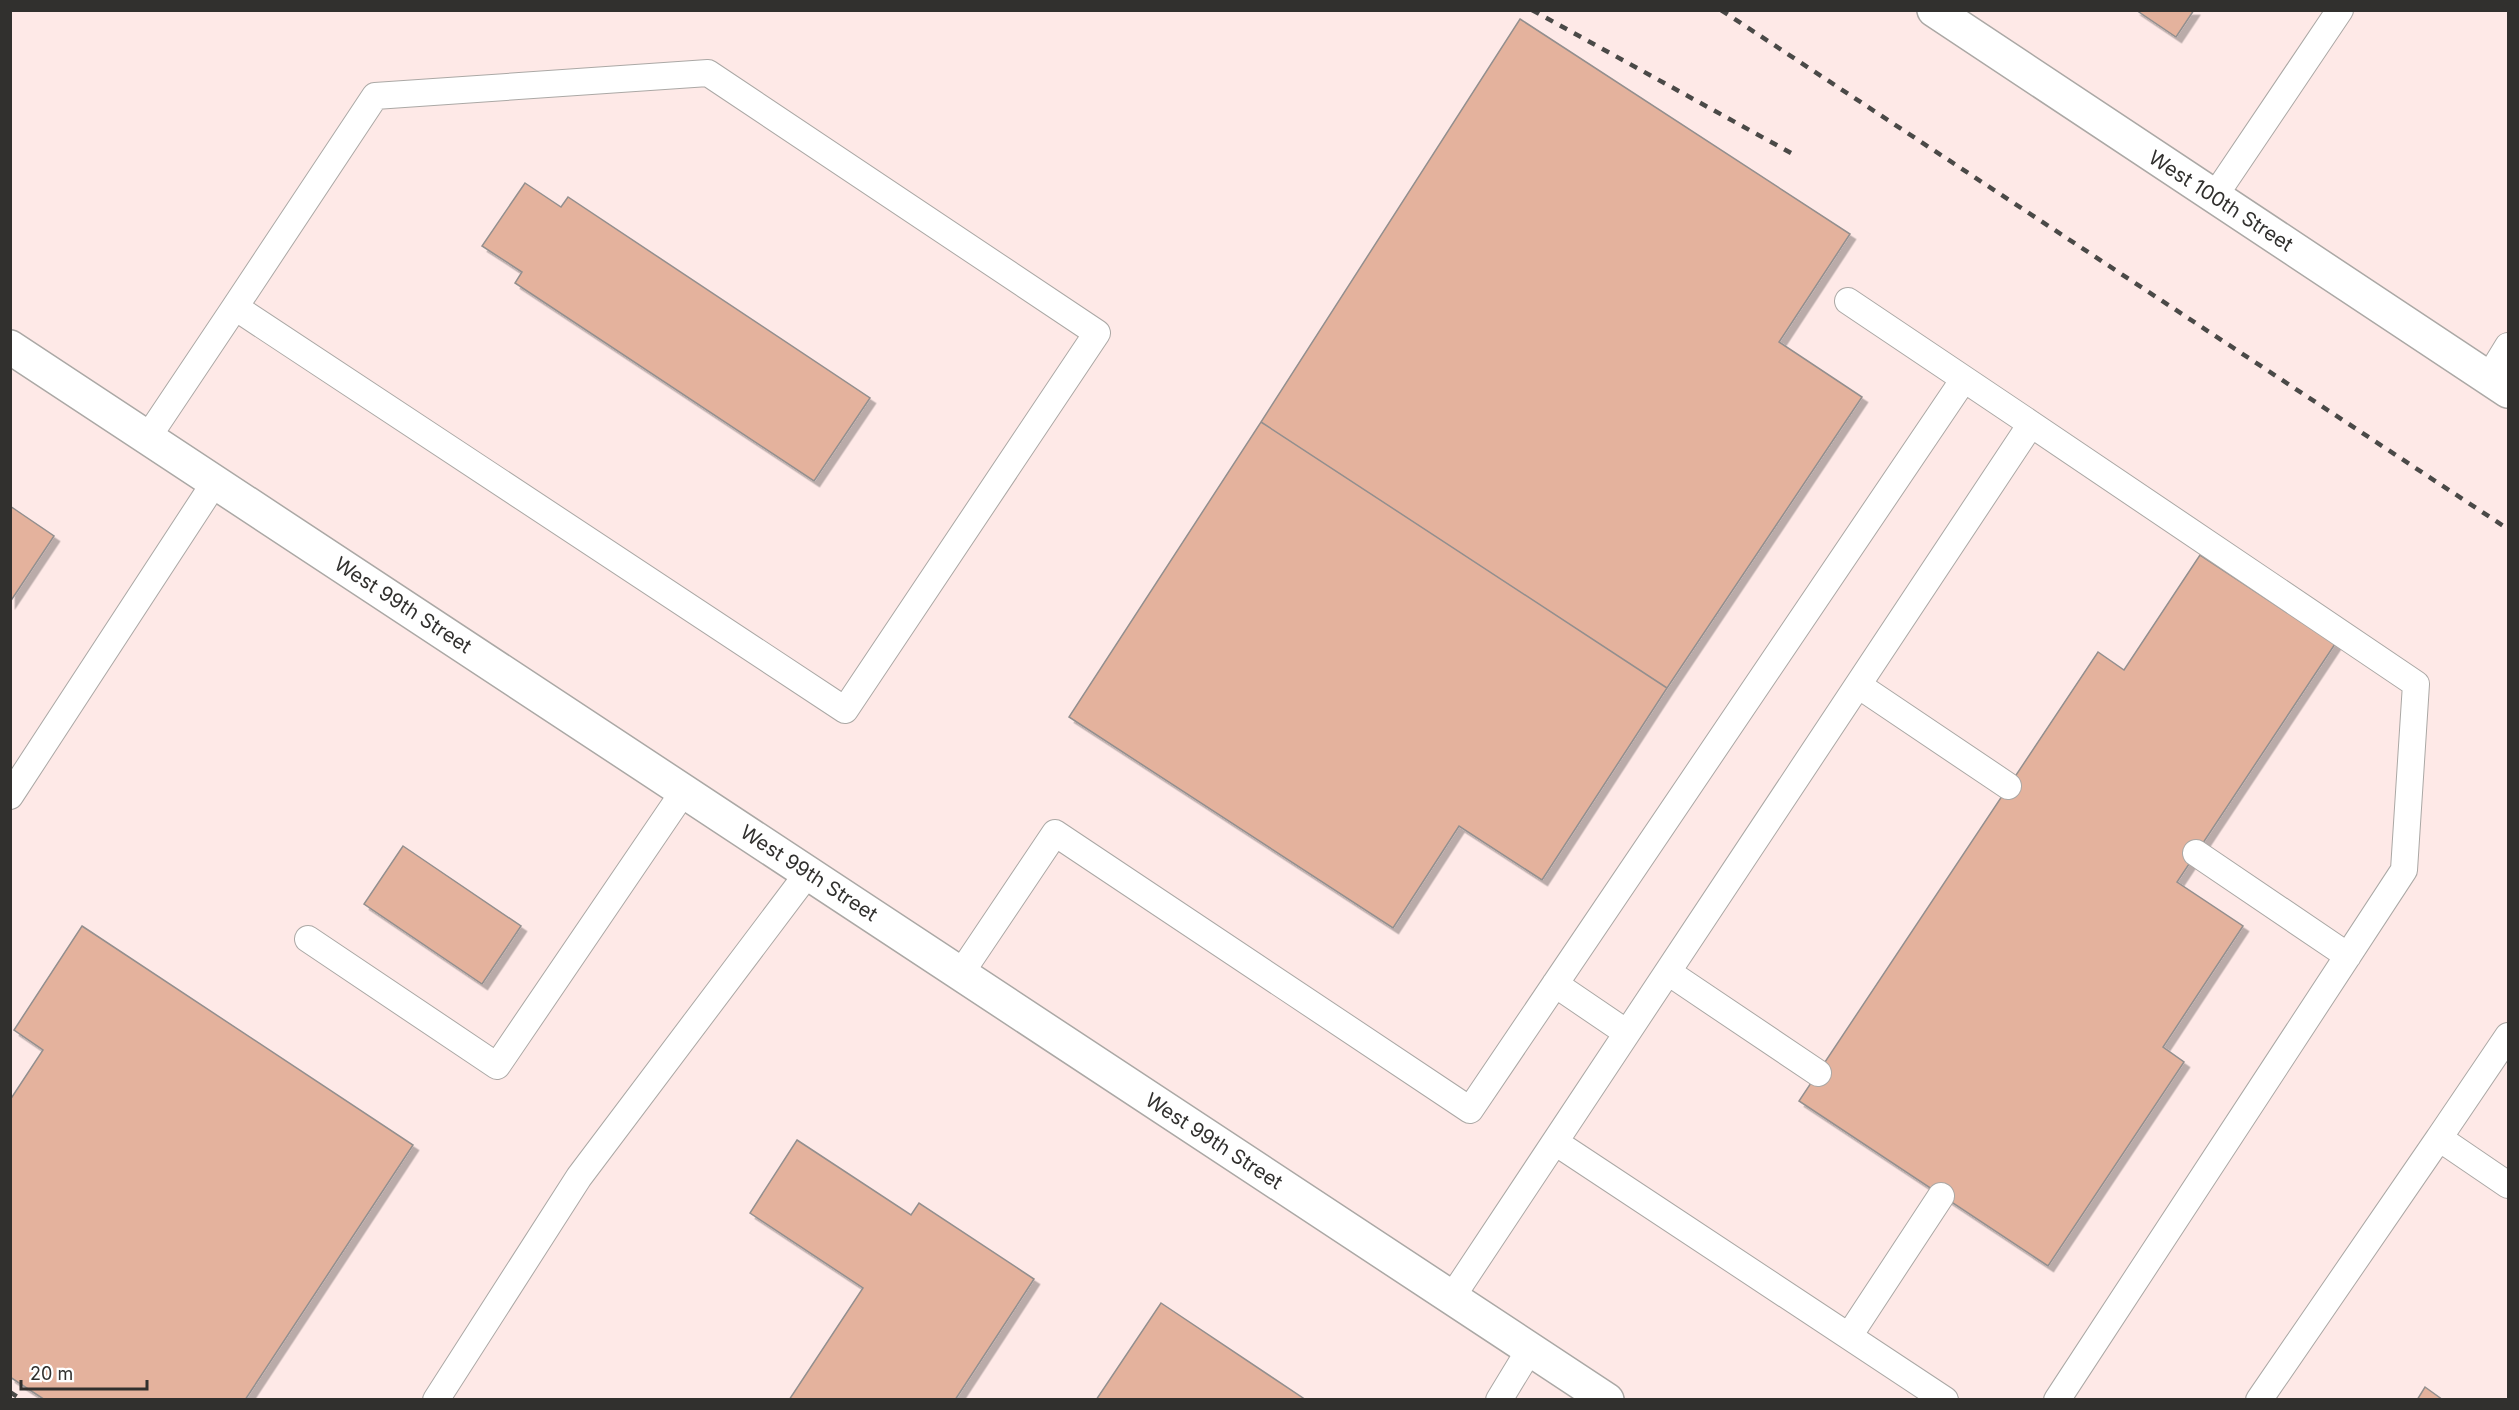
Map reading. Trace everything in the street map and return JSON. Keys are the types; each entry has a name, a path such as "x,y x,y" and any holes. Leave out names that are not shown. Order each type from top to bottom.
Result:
{"street":[{"name":"West 100th Street","path":"1934,10 2498,384"},
{"name":"West 99th Street","path":"10,347 1607,1400"}],"lane":[{"path":"2214,197 2340,10"},
{"path":"148,437 375,96 708,73 1097,333 845,710 235,307"},
{"path":"1848,301 2415,684 2404,870 2057,1400"},
{"path":"2498,384 2508,346"},
{"path":"961,973 1055,833 1470,1110 1964,379"},
{"path":"1452,1297 2031,424"},
{"path":"10,796 215,482"},
{"path":"1858,685 2008,786"},
{"path":"309,939 497,1066 684,791"},
{"path":"2196,853 2348,956"},
{"path":"436,1400 579,1177 808,873"},
{"path":"1668,972 1818,1073"},
{"path":"1555,984 1627,1033"},
{"path":"2259,1400 2508,1036"},
{"path":"2439,1138 2508,1185"},
{"path":"1555,1142 1848,1336 1929,1395"},
{"path":"1848,1336 1941,1196"},
{"path":"1499,1400 1530,1349"}],"shaded area":[{"path":"11,11 2508,11 2508,1399 11,1399"}],"building":[{"path":"2136,10 2194,10 2176,37"},
{"path":"1520,19 1850,234 1779,342 1862,397 1667,688 1261,422"},
{"path":"525,183 561,207 568,197 870,398 814,481 515,283 522,272 482,246"},
{"path":"1261,422 1667,688 1542,880 1459,826 1393,928 1069,717"},
{"path":"10,506 54,536 10,602"},
{"path":"2200,555 2335,644 2177,882 2243,926 2163,1047 2184,1062 2048,1266 1799,1101 2098,652 2124,670"},
{"path":"403,846 521,926 482,984 364,904"},
{"path":"82,926 413,1145 245,1400 45,1400 10,1377 10,1100 43,1050 14,1030"},
{"path":"797,1140 911,1215 919,1203 1034,1279 955,1400 789,1400 863,1288 750,1213"},
{"path":"1161,1303 1306,1400 1096,1400"},
{"path":"2425,1387 2443,1400 2417,1400"}],"railway":[{"path":"1532,10 1791,153"},
{"path":"1721,10 2508,529"},
{"path":"10,1392 22,1400"}]}
